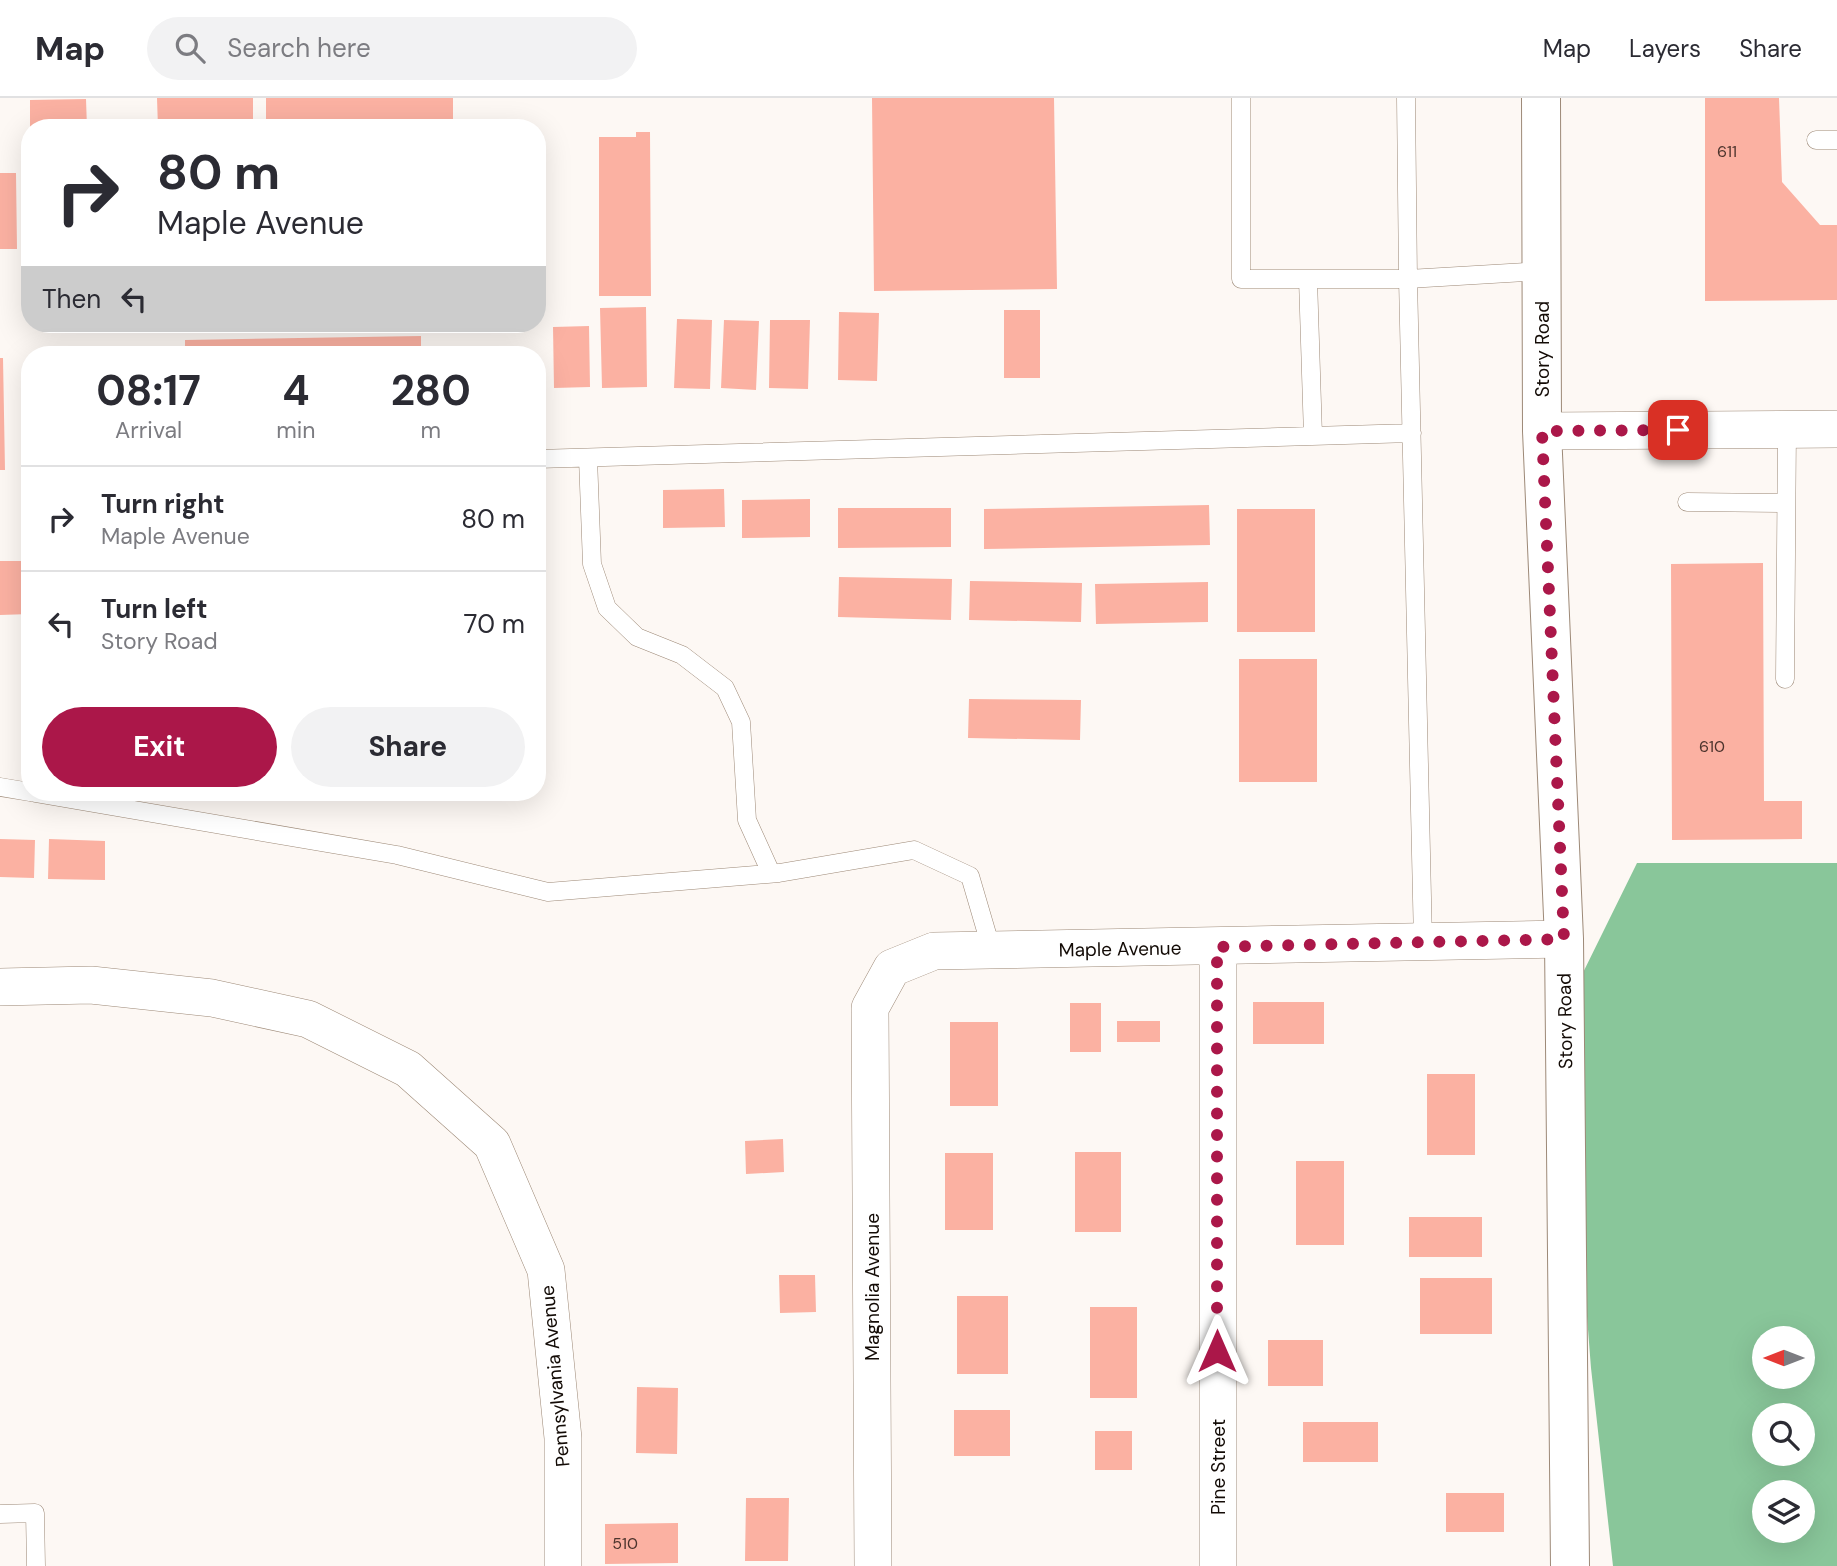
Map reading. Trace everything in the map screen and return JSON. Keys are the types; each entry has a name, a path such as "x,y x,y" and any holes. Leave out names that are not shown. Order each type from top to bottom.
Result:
{"street":[{"name":"Story Road","path":"1541,98 1542,431 1564,939 1570,1566"},
{"path":"1542,431 1837,429"},
{"name":"Maple Avenue","path":"870,1008 892,968 934,951 1564,939"},
{"name":"Pine Street","path":"1217,947 1217,1566"},
{"name":"Pennsylvania Avenue","path":"0,987 91,985 212,998 308,1018 408,1069 492,1144 546,1270 563,1438 563,1566"},
{"name":"Magnolia Avenue","path":"870,1008 873,1566"}],"lane":[{"path":"1241,98 1241,279 1408,279 1541,271"},
{"path":"1406,98 1423,942"},
{"path":"1816,140 1837,140"},
{"path":"1308,279 1313,436"},
{"path":"1785,679 1787,429"},
{"path":"546,459 1412,433"},
{"path":"587,457 592,564 607,608 637,637 682,655 725,688 741,722 747,820 771,873"},
{"path":"1687,502 1786,503"},
{"path":"0,787 21,790"},
{"path":"82,801 397,855 548,891 771,873 914,850 970,876 992,951"},
{"path":"0,1514 35,1513 36,1566"}],"green space":[{"path":"1637,863 1837,863 1837,1566 1613,1566 1591,1368 1574,1148 1570,999"}],"building":[{"path":"157,98 253,98 253,119 158,119"},
{"path":"266,98 453,98 453,119 266,119"},
{"path":"872,98 1054,98 1057,289 874,291"},
{"path":"1705,98 1779,98 1782,182 1820,225 1837,225 1837,300 1705,301"},
{"path":"86,99 87,119 30,119 30,100"},
{"path":"636,132 650,132 651,296 599,296 599,137 636,137"},
{"path":"0,173 16,173 17,249 0,249"},
{"path":"646,307 647,387 602,388 600,308"},
{"path":"1004,310 1040,310 1040,378 1004,378"},
{"path":"839,312 879,313 877,381 838,380"},
{"path":"677,319 712,320 710,389 674,388"},
{"path":"724,320 759,321 756,390 721,388"},
{"path":"770,320 810,320 808,389 769,388"},
{"path":"589,326 590,387 554,388 553,327"},
{"path":"421,336 421,346 185,346 185,340"},
{"path":"0,358 3,358 5,470 0,470"},
{"path":"724,489 725,527 663,528 663,490"},
{"path":"810,499 810,537 742,538 742,500"},
{"path":"1209,505 1210,545 984,549 984,509"},
{"path":"838,508 951,508 951,547 838,548"},
{"path":"1237,509 1315,509 1315,632 1237,632"},
{"path":"0,561 21,561 21,614 0,615"},
{"path":"1763,563 1764,801 1802,801 1802,839 1672,840 1671,564"},
{"path":"839,577 952,579 951,620 838,617"},
{"path":"970,581 1082,583 1081,622 969,620"},
{"path":"1208,582 1208,622 1096,624 1095,584"},
{"path":"1239,659 1317,659 1317,782 1239,782"},
{"path":"969,699 1081,700 1080,740 968,738"},
{"path":"0,839 35,840 34,878 0,877"},
{"path":"49,839 105,841 105,880 48,879"},
{"path":"1253,1002 1324,1002 1324,1044 1253,1044"},
{"path":"1070,1003 1101,1003 1101,1052 1070,1052"},
{"path":"1117,1021 1160,1021 1160,1042 1117,1042"},
{"path":"950,1022 998,1022 998,1106 950,1106"},
{"path":"1427,1074 1475,1074 1475,1155 1427,1155"},
{"path":"783,1139 784,1172 746,1174 745,1141"},
{"path":"1075,1152 1121,1152 1121,1232 1075,1232"},
{"path":"945,1153 993,1153 993,1230 945,1230"},
{"path":"1296,1161 1344,1161 1344,1245 1296,1245"},
{"path":"1409,1217 1482,1217 1482,1257 1409,1257"},
{"path":"779,1275 815,1275 816,1312 780,1313"},
{"path":"1420,1278 1492,1278 1492,1334 1420,1334"},
{"path":"957,1296 1008,1296 1008,1374 957,1374"},
{"path":"1090,1307 1137,1307 1137,1398 1090,1398"},
{"path":"1268,1340 1323,1340 1323,1386 1268,1386"},
{"path":"637,1387 678,1388 677,1454 636,1453"},
{"path":"954,1410 1010,1410 1010,1456 954,1456"},
{"path":"1303,1422 1378,1422 1378,1462 1303,1462"},
{"path":"1095,1431 1132,1431 1132,1470 1095,1470"},
{"path":"1446,1493 1504,1493 1504,1532 1446,1532"},
{"path":"746,1498 789,1498 788,1561 745,1561"},
{"path":"678,1523 678,1563 605,1564 605,1524"}],"route":[{"path":"1217,1351 1217,947 1564,939 1542,431 1678,430"}]}
